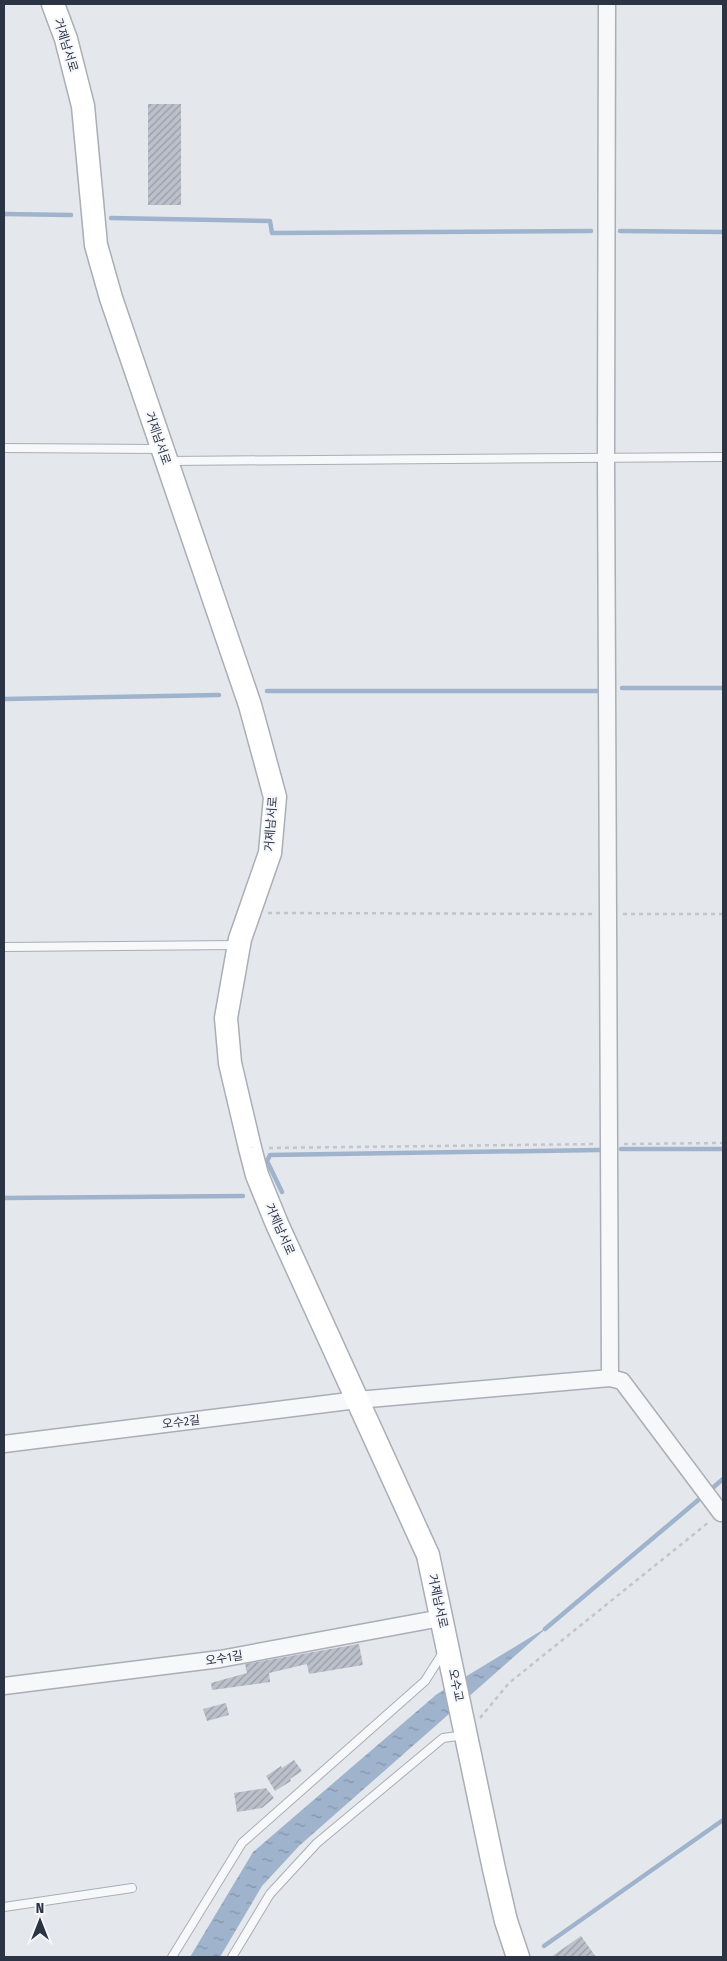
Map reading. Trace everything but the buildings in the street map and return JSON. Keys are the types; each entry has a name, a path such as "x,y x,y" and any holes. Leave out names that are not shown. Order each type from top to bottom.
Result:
{"main road":[{"name":"거제남서로","path":"53,4 66,39 83,106 96,245 111,298 250,705 276,798 270,853 239,944 226,1018 230,1063 250,1148 258,1175 277,1224 428,1555 449,1652"},
{"name":"오수교","path":"449,1652 467,1734"},
{"path":"467,1734 515,1957"}],"street":[{"path":"607,4 606,457 610,1378 622,1381 720,1513"},
{"name":"오수2길","path":"4,1444 357,1400 610,1378"},
{"name":"오수1길","path":"4,1686 220,1659 441,1618"}],"lane":[{"path":"4,448 164,455 723,457"},
{"path":"4,947 239,944"},
{"path":"172,1957 242,1844 425,1682 449,1652"},
{"path":"232,1957 270,1894 317,1844 443,1738 467,1734"},
{"path":"4,1906 132,1888"}],"path":[{"path":"249,913 723,914"},
{"path":"250,1148 723,1143"},
{"path":"467,1734 509,1683 720,1513"}],"water":[{"path":"549,1626 299,1846 262,1886 220,1957 190,1957 253,1852 437,1694"}],"waterway":[{"path":"4,214 71,215"},
{"path":"111,218 270,221 272,233 591,231"},
{"path":"620,231 723,232"},
{"path":"622,688 723,688"},
{"path":"267,691 597,691"},
{"path":"4,699 219,695"},
{"path":"621,1149 723,1149"},
{"path":"282,1192 267,1161 270,1155 599,1150"},
{"path":"4,1198 243,1196"},
{"path":"709,1491 723,1479"},
{"path":"545,1629 703,1496"},
{"path":"544,1946 723,1820"}]}
